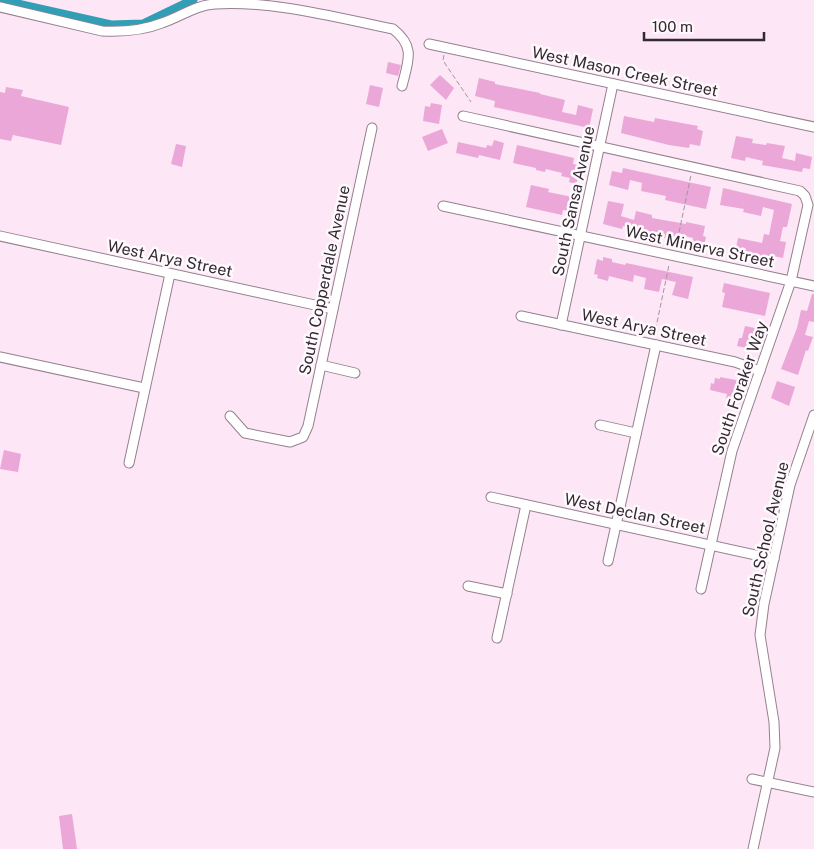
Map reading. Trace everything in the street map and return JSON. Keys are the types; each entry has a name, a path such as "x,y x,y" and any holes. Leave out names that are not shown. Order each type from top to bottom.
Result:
{"street":[{"path":"0,7 102,31 119,32 144,29 163,23 198,7 216,4 252,4 294,9 393,29 404,38 409,49 402,86"},
{"name":"West Mason Creek Street","path":"429,44 814,127"},
{"name":"South Sansa Avenue","path":"562,324 613,84"},
{"path":"463,116 600,147"},
{"name":"South Copperdale Avenue","path":"230,416 245,432 290,442 303,437 308,426 322,365 372,128"},
{"name":"South Foraker Way","path":"600,147 800,191 806,196 808,205 791,281 732,451 701,589"},
{"name":"West Minerva Street","path":"443,206 814,286"},
{"name":"West Arya Street","path":"0,236 334,309"},
{"path":"129,463 170,274"},
{"name":"West Arya Street","path":"521,316 735,362 760,371"},
{"path":"608,561 656,345"},
{"path":"0,357 144,388"},
{"path":"322,365 355,373"},
{"name":"South School Avenue","path":"753,849 775,748 776,735 760,635 764,604 790,485 814,415"},
{"path":"600,425 636,433"},
{"name":"West Declan Street","path":"491,497 774,559"},
{"path":"497,638 526,504"},
{"path":"468,586 506,594"},
{"path":"752,779 814,792"}],"path":[{"path":"444,55 443,60 471,102"}],"building":[{"path":"388,62 401,65 398,76 386,73"},
{"path":"440,75 454,88 446,100 430,85"},
{"path":"479,78 495,82 495,84 565,100 562,112 576,115 578,105 593,109 589,128 494,107 495,101 475,96"},
{"path":"370,85 383,88 379,107 366,104"},
{"path":"6,87 23,90 21,96 69,107 61,145 13,135 11,141 0,139 0,92 5,93"},
{"path":"431,103 442,105 439,124 423,121 425,106 430,107"},
{"path":"624,116 654,122 655,118 698,126 697,129 703,131 700,146 690,144 689,148 669,145 621,133"},
{"path":"442,129 448,143 428,151 422,137"},
{"path":"736,136 753,139 752,143 785,146 782,158 795,161 796,153 812,157 810,169 803,168 802,172 762,165 763,161 746,157 745,161 731,158"},
{"path":"494,140 504,143 500,160 479,155 478,158 456,153 458,142 486,148 487,145 492,146"},
{"path":"176,144 186,146 182,167 171,164"},
{"path":"517,145 574,158 573,164 584,166 581,179 578,178 576,184 569,182 570,178 561,176 562,173 546,169 545,172 513,163"},
{"path":"623,168 711,187 706,209 665,200 666,196 641,191 642,183 630,180 628,190 609,185 612,171 622,173"},
{"path":"531,185 549,189 548,192 577,198 574,212 563,210 562,215 526,207"},
{"path":"723,188 792,204 787,227 783,227 780,241 786,242 783,258 773,256 772,260 735,253 738,238 762,243 764,234 769,235 774,210 763,207 761,216 743,212 744,209 720,205"},
{"path":"608,201 624,204 621,216 634,220 636,211 652,215 652,218 705,226 703,236 706,237 704,246 692,243 693,238 677,234 675,240 652,236 653,234 623,226 622,229 603,224"},
{"path":"603,257 612,259 612,262 625,265 626,263 693,277 688,299 672,295 676,282 662,279 659,292 644,289 646,278 634,275 633,282 609,276 608,281 597,278 598,275 594,274 597,259 603,261"},
{"path":"724,283 770,293 765,316 722,307 725,293 722,292"},
{"path":"812,294 814,294 814,322 809,321 805,335 813,337 808,351 806,350 798,375 781,369 797,328 801,310 807,311"},
{"path":"745,326 760,329 756,350 737,346 739,338 742,338"},
{"path":"720,377 741,381 736,400 726,398 727,394 710,390 711,383 714,384 715,378 720,379"},
{"path":"777,381 795,387 789,406 771,398"},
{"path":"4,450 21,454 18,472 0,469"},
{"path":"72,814 77,849 63,849 59,816"}],"waterway":[{"path":"0,0 111,25 143,24 193,0"}]}
